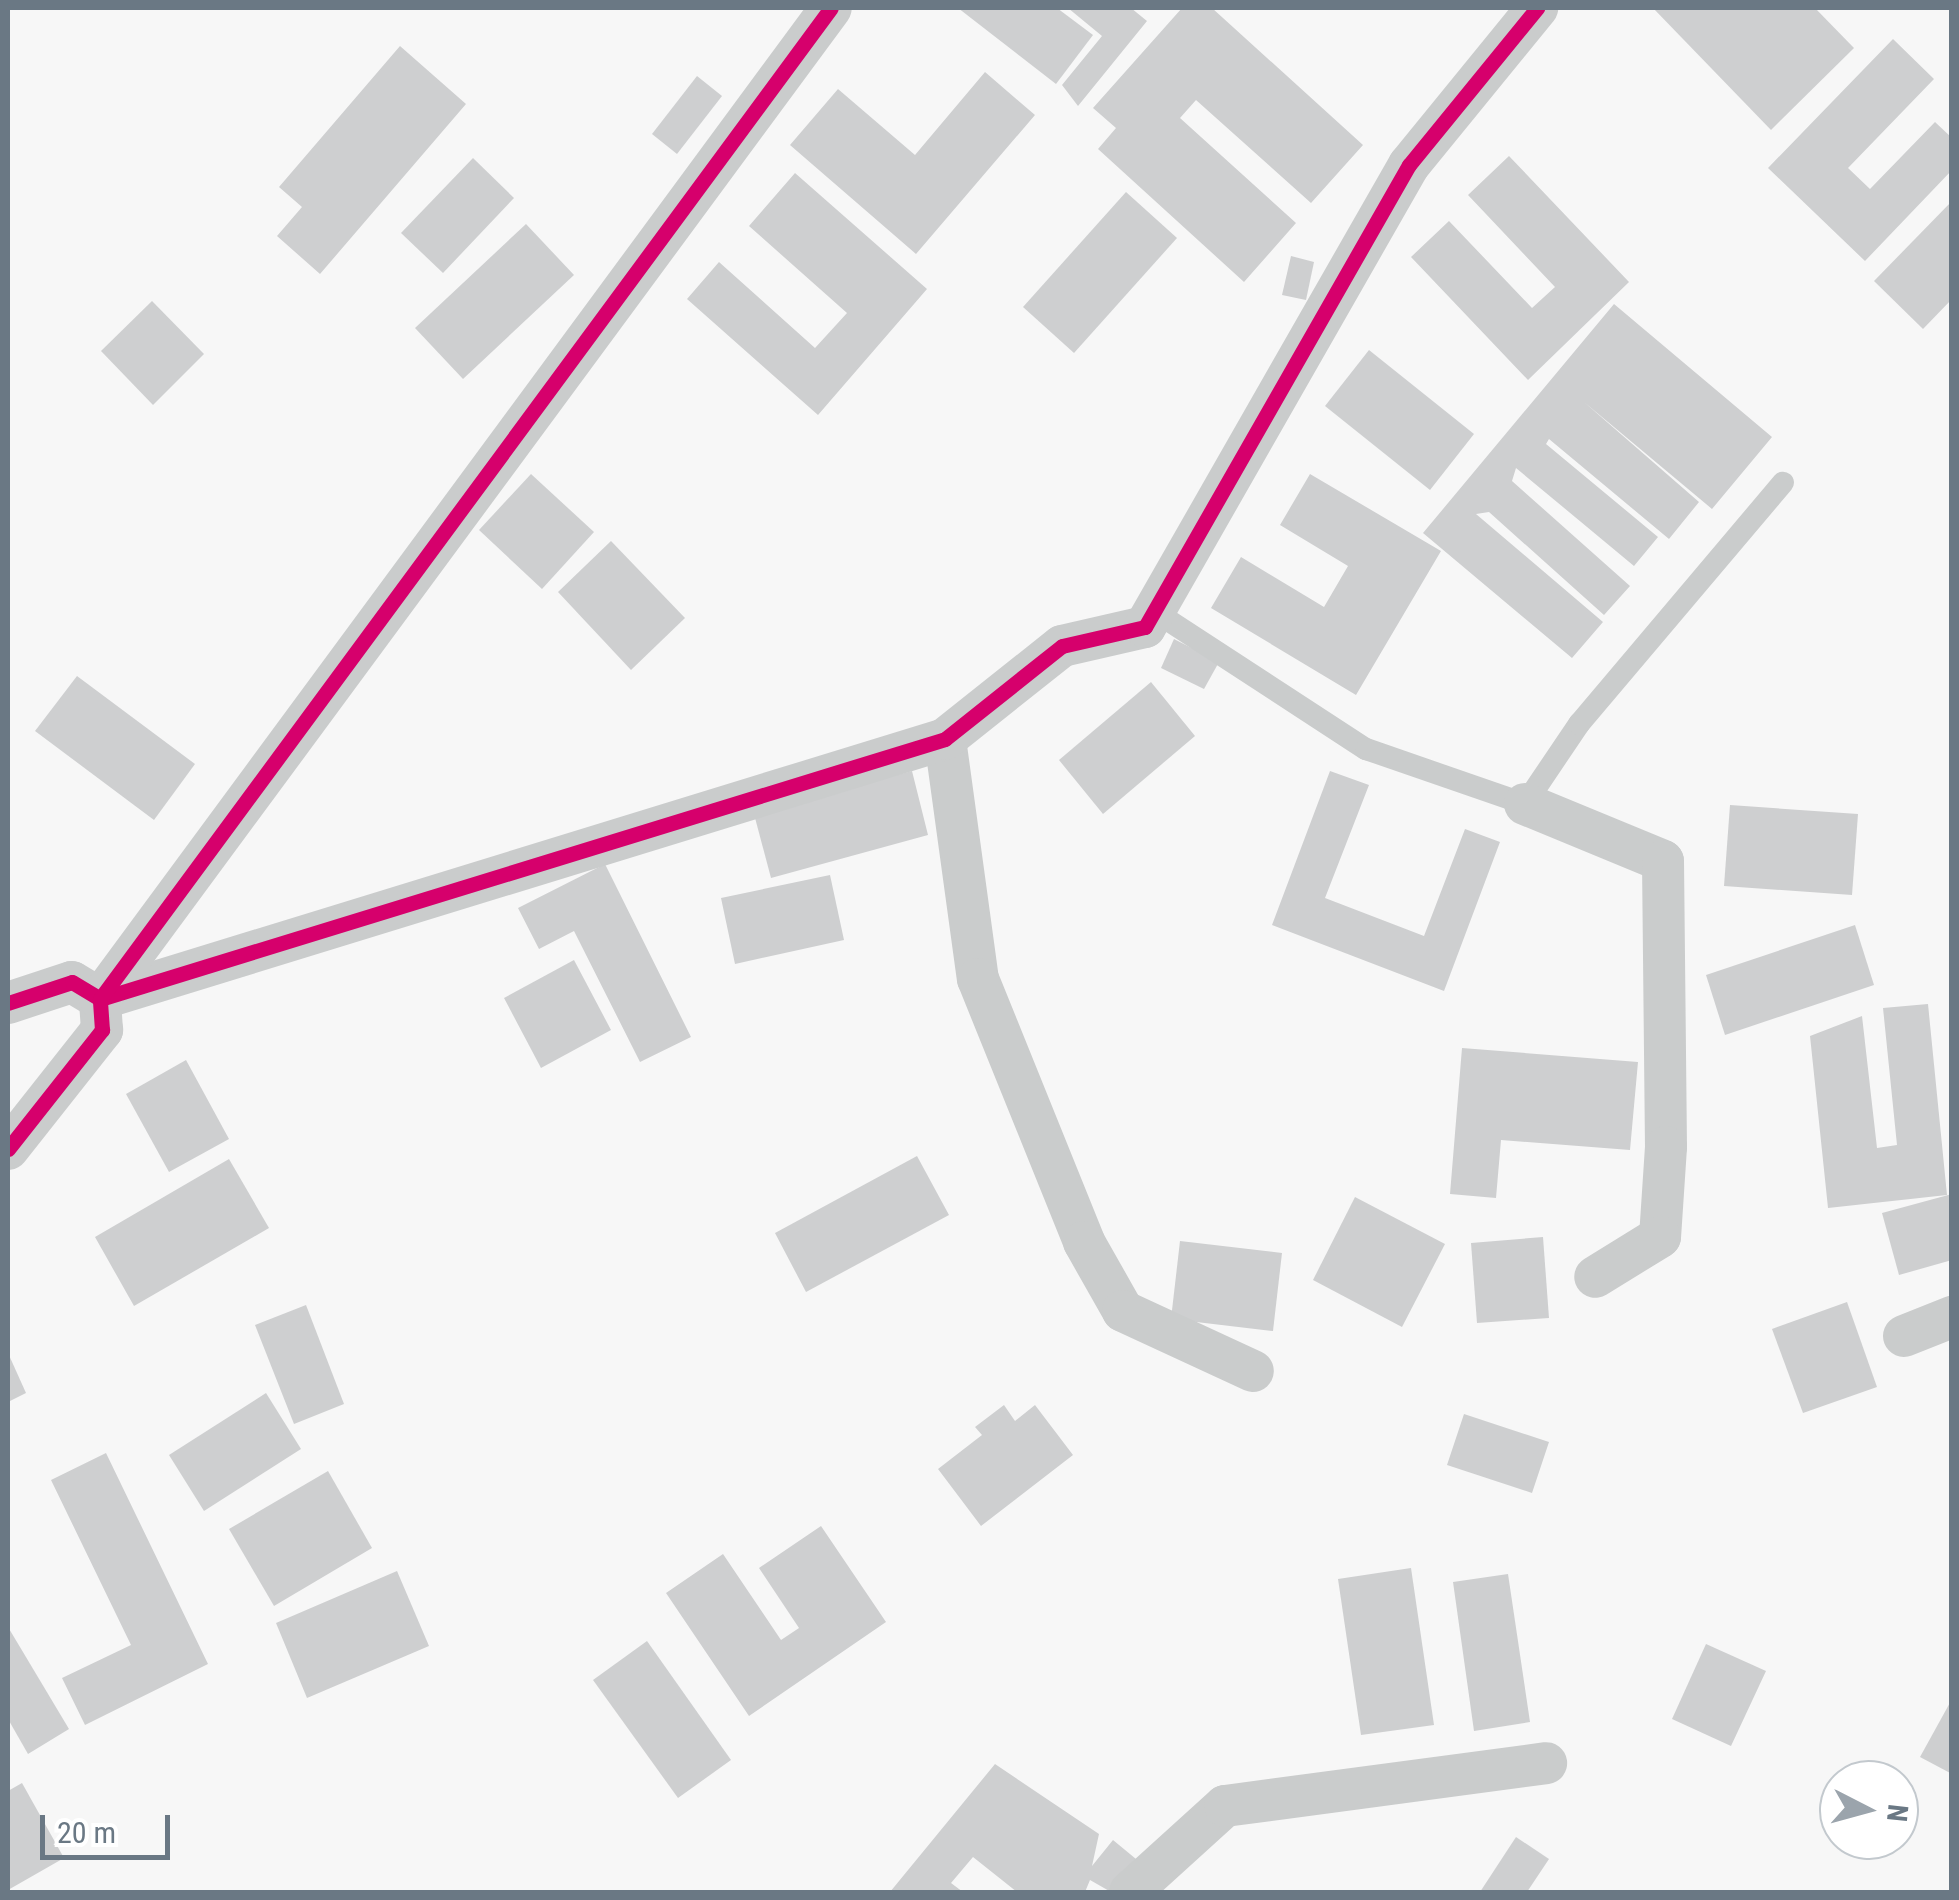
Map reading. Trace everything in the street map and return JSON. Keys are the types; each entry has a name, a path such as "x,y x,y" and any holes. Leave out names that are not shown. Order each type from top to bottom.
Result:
{"street":[{"path":"8,1149 102,1030 100,999 831,8"},
{"path":"8,1003 72,982 100,999 946,739 1062,646 1145,627 1410,166 1537,8"},
{"path":"946,739 978,979 1084,1242 1122,1311 1253,1372"},
{"path":"1525,804 1663,861 1666,1147 1660,1238 1595,1278"},
{"path":"1904,1336 1952,1317"},
{"path":"1130,1892 1225,1806 1546,1763"}],"lane":[{"path":"1154,610 1366,749 1525,804 1578,724 1783,483"}],"building":[{"path":"958,8 1057,8 1093,35 1056,84"},
{"path":"1068,8 1131,8 1147,21 1078,106 1062,85 1102,36"},
{"path":"1182,8 1212,8 1363,145 1311,203 1196,100 1180,118 1296,223 1244,282 1098,149 1116,128 1093,108"},
{"path":"1653,8 1815,8 1854,48 1771,130"},
{"path":"1893,39 1934,79 1848,168 1870,189 1935,122 1952,138 1952,170 1865,261 1768,168"},
{"path":"400,46 466,104 320,274 277,236 302,207 279,187"},
{"path":"985,72 1035,115 916,254 790,145 838,89 915,155"},
{"path":"697,76 722,96 677,154 652,134"},
{"path":"1509,156 1629,282 1528,380 1411,257 1449,221 1532,308 1555,287 1468,195"},
{"path":"473,158 514,198 443,273 401,233"},
{"path":"795,173 927,289 818,415 687,299 719,262 815,348 847,313 749,226"},
{"path":"1126,192 1177,238 1074,353 1023,307"},
{"path":"1952,201 1952,299 1923,329 1874,281"},
{"path":"526,224 574,275 463,379 415,328"},
{"path":"1291,256 1314,262 1306,300 1282,295"},
{"path":"152,301 204,354 153,405 101,351"},
{"path":"1614,304 1772,437 1712,509 1584,402 1699,502 1669,539 1549,439 1546,444 1658,537 1634,566 1516,468 1512,481 1630,586 1604,615 1489,512 1476,514 1603,622 1572,658 1423,533"},
{"path":"1369,350 1474,434 1430,490 1325,406"},
{"path":"531,474 594,532 542,589 479,530"},
{"path":"1310,474 1441,551 1356,695 1211,608 1241,557 1324,607 1348,566 1280,525"},
{"path":"611,541 685,618 631,670 558,592"},
{"path":"1174,639 1219,662 1204,689 1161,668"},
{"path":"77,676 195,764 154,820 35,731"},
{"path":"1151,682 1195,736 1103,814 1059,760"},
{"path":"912,771 928,835 771,878 754,814"},
{"path":"1330,771 1369,785 1325,898 1424,936 1465,829 1500,842 1444,991 1272,925"},
{"path":"1730,805 1858,814 1852,895 1724,886"},
{"path":"605,864 691,1037 640,1062 574,931 539,949 518,908"},
{"path":"830,875 844,940 735,964 721,898"},
{"path":"1855,925 1874,985 1725,1035 1706,975"},
{"path":"574,960 611,1030 541,1068 504,998"},
{"path":"1928,1004 1947,1195 1828,1208 1810,1036 1862,1016 1877,1148 1897,1145 1883,1008"},
{"path":"1462,1048 1638,1062 1630,1150 1501,1140 1496,1198 1450,1194"},
{"path":"186,1060 229,1139 169,1172 126,1094"},
{"path":"917,1156 949,1215 806,1292 775,1233"},
{"path":"229,1159 269,1228 134,1306 95,1237"},
{"path":"1952,1194 1952,1260 1899,1275 1882,1213"},
{"path":"1355,1197 1445,1244 1402,1327 1313,1280"},
{"path":"1543,1237 1549,1318 1477,1323 1471,1243"},
{"path":"1180,1241 1282,1253 1273,1331 1171,1319"},
{"path":"1847,1302 1877,1387 1803,1413 1772,1329"},
{"path":"306,1305 344,1404 294,1424 255,1325"},
{"path":"8,1353 26,1393 8,1402"},
{"path":"266,1393 301,1449 204,1511 169,1455"},
{"path":"1004,1405 1015,1421 1035,1405 1073,1455 981,1526 938,1469 982,1435 975,1427"},
{"path":"1464,1414 1549,1442 1532,1493 1447,1465"},
{"path":"106,1453 208,1664 85,1725 62,1678 131,1645 51,1480"},
{"path":"328,1471 372,1548 274,1606 229,1529"},
{"path":"821,1526 886,1622 749,1716 666,1593 723,1554 781,1640 799,1628 759,1568"},
{"path":"1411,1568 1434,1725 1361,1735 1338,1579"},
{"path":"397,1571 429,1646 307,1698 276,1623"},
{"path":"1508,1574 1530,1722 1474,1731 1453,1582"},
{"path":"8,1627 69,1729 28,1754 8,1719"},
{"path":"647,1641 731,1760 678,1798 593,1680"},
{"path":"1706,1644 1766,1671 1731,1746 1672,1719"},
{"path":"1952,1699 1952,1774 1920,1757"},
{"path":"995,1764 1099,1834 1092,1866 1113,1840 1136,1859 1111,1892 1090,1880 1085,1892 1017,1892 973,1857 951,1883 963,1892 890,1892"},
{"path":"22,1783 64,1858 8,1890 8,1791"},
{"path":"1516,1837 1549,1859 1527,1892 1480,1892"}],"cycle path":[{"path":"8,1149 102,1030 100,999 831,8"},
{"path":"8,1003 72,982 100,999 945,739 1062,646 1145,627 1409,165 1537,8"}]}
